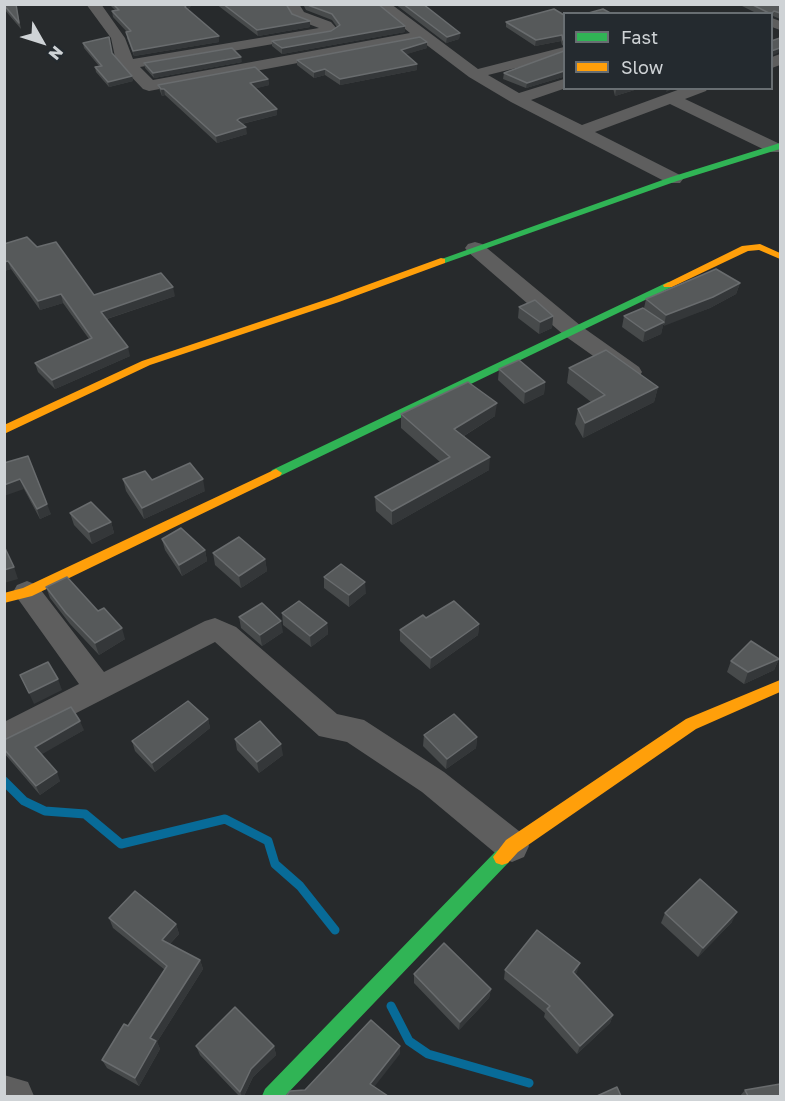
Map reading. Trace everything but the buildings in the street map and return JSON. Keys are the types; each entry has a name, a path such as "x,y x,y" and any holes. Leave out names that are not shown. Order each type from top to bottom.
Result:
{"street":[{"path":"93,4 118,38 123,57 149,86 423,35"},
{"path":"128,64 331,30 326,25 298,15 292,4"},
{"path":"381,4 476,74 517,99 674,179"},
{"path":"476,74 563,51"},
{"path":"517,99 563,84"},
{"path":"579,132 695,90"},
{"path":"672,99 778,146"},
{"path":"6,427 146,363 335,300 475,248 674,179 778,146"},
{"path":"98,687 16,595 746,248 760,247 780,256"},
{"path":"475,248 573,331 645,382"},
{"path":"4,737 215,629 226,635 330,728 352,729 433,782 512,846"},
{"path":"272,1096 512,846 691,724 780,686"},
{"path":"4,1095 14,1096"}],"waterway":[{"path":"4,781 24,801 45,811 85,814 121,844 225,819 268,841 275,864 300,886 335,930"},
{"path":"391,1006 409,1041 428,1054 529,1083"}],"traffic: fast":[{"path":"441,261 674,179 780,146"},
{"path":"276,473 668,285"},
{"path":"272,1096 502,857"}],"traffic: slow":[{"path":"668,285 746,248 760,247 780,256"},
{"path":"4,430 146,363 335,300 441,261"},
{"path":"4,598 27,592 276,473"},
{"path":"502,857 512,846 691,724 780,686"}]}
